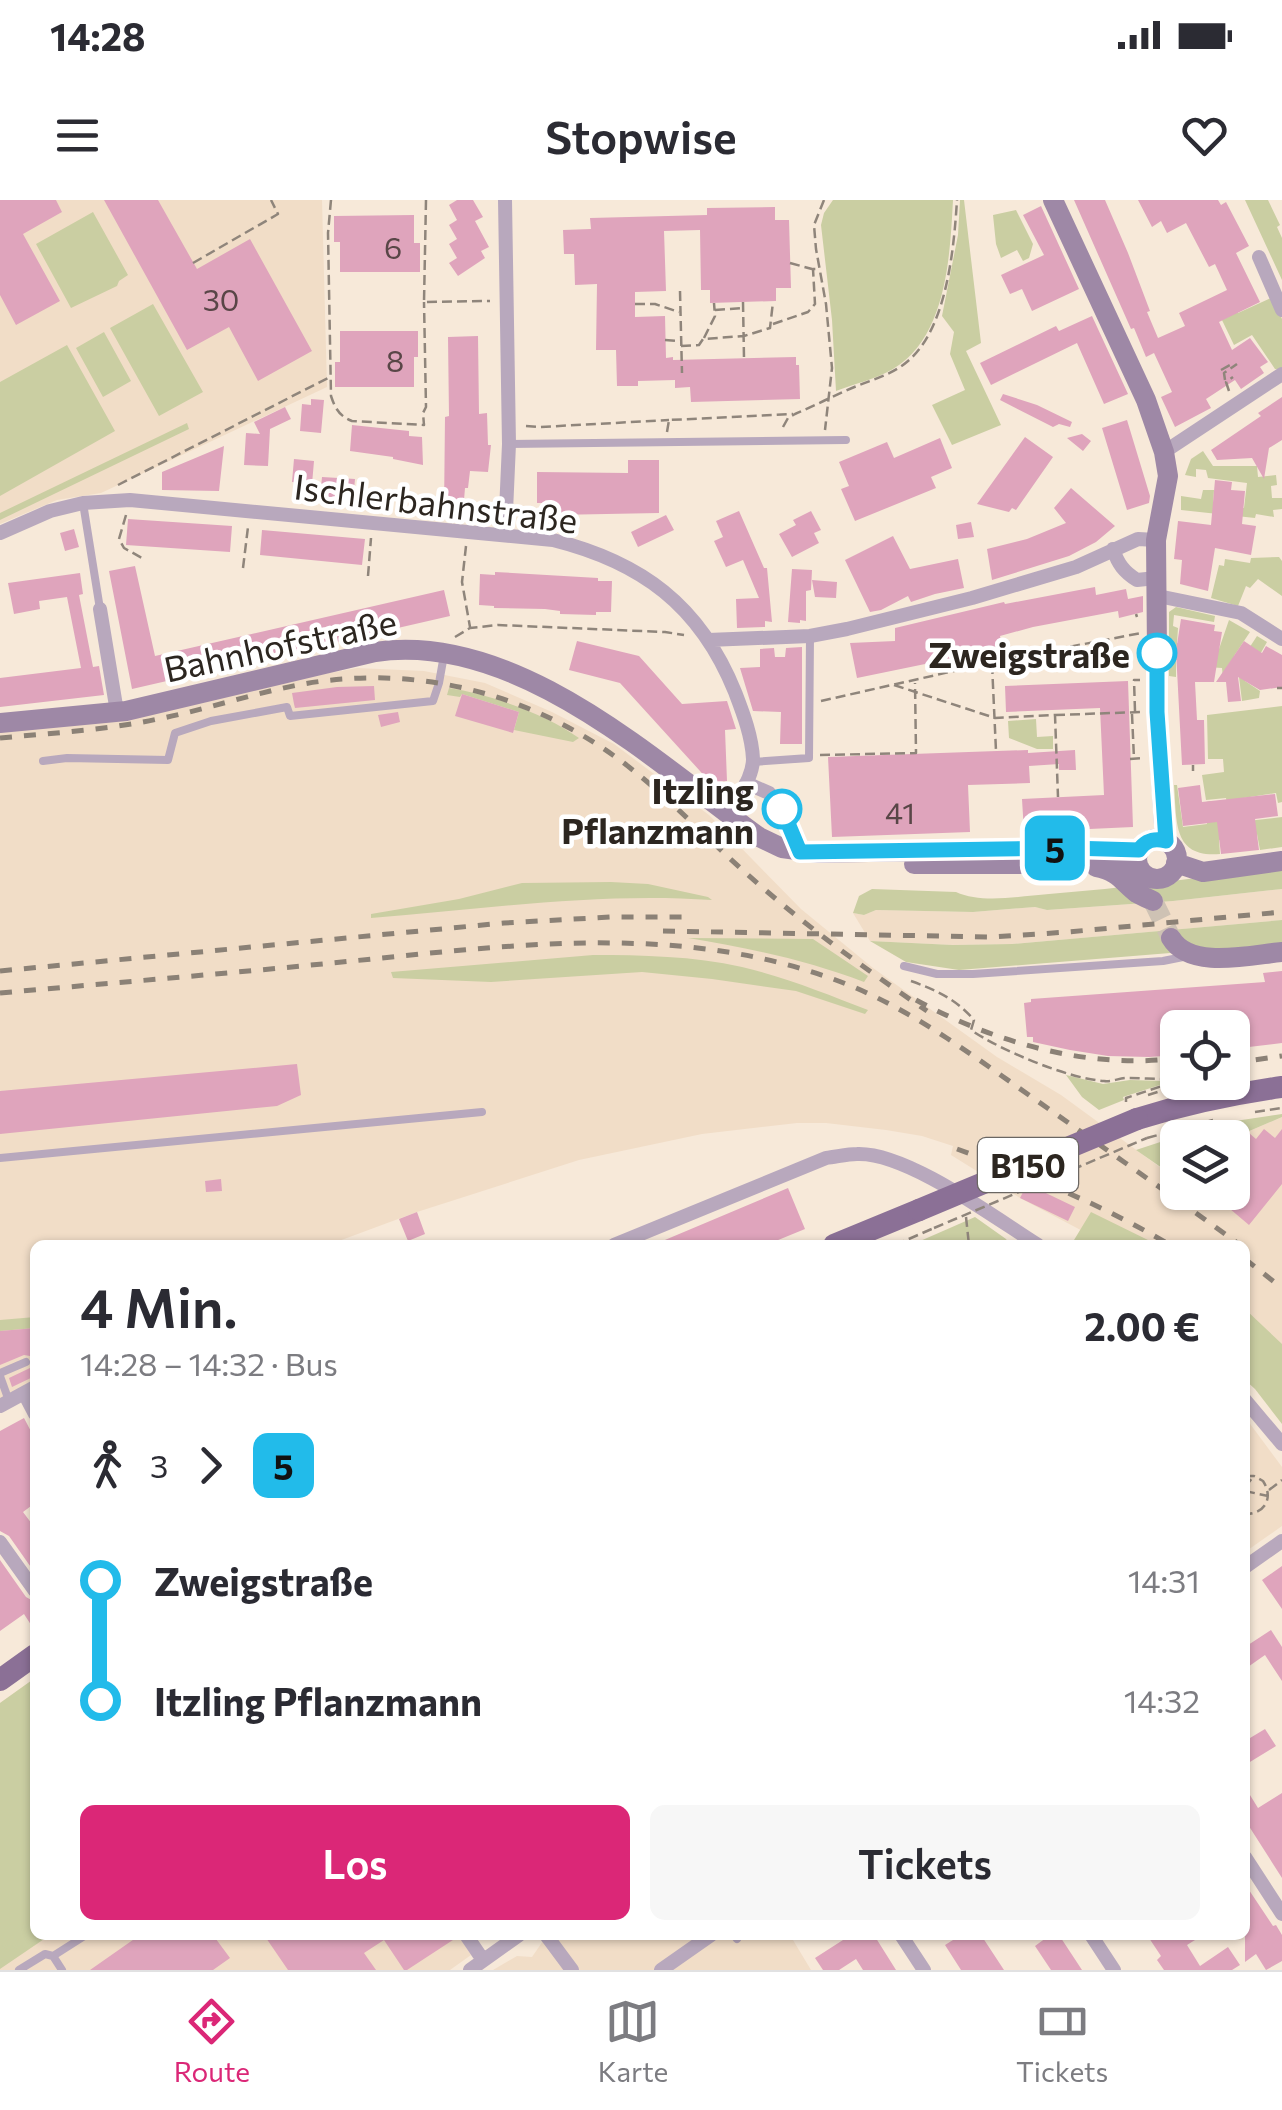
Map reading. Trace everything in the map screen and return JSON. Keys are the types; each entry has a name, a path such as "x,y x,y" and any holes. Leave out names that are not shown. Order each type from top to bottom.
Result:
{"main road":[{"path":"1054,200 1146,400 1164,452 1168,476 1156,540 1157,712 1166,841 1174,850 1176,862 1202,872 1282,862"},
{"name":"Bahnhofstraße","path":"0,724 116,712 375,652 449,645 572,703 759,837 782,848 849,864 1083,864 1104,860 1142,865"},
{"name":"Bahnhofstraße","path":"1142,865 1143,845 1153,840 1166,841"},
{"name":"Bahnhofstraße","path":"809,853 1070,848 1142,865 1166,877 1176,862"},
{"path":"1083,864 1108,869 1153,901 1142,865"},
{"path":"1169,947 1214,958 1282,952"},
{"name":"B150","path":"852,1240 927,1219 1136,1120 1186,1104 1282,1087"},
{"path":"0,1680 30,1659"}],"street":[{"path":"505,200 509,444 505,534"},
{"path":"1259,257 1282,310"},
{"path":"1164,452 1282,374"},
{"name":"Ischlerbahnstraße","path":"0,532 50,511 82,503 130,500 505,534 582,547 616,560 656,584 676,601 708,640 724,665 742,709 753,762"},
{"path":"708,640 810,636 847,629 1076,567 1138,538 1156,540"},
{"path":"1113,549 1125,572 1137,580 1242,613 1282,639"},
{"path":"100,610 116,712"},
{"path":"730,816 753,762"},
{"path":"746,782 769,793 809,853"},
{"path":"626,1240 826,1158 858,1154 907,1166 1024,1240"},
{"path":"4,1404 30,1390"},
{"path":"1250,1406 1282,1444"},
{"path":"1250,1563 1282,1541"},
{"path":"0,1542 30,1584"},
{"path":"1250,1865 1282,1914"},
{"path":"469,1940 483,1960"},
{"path":"470,1970 512,1940"},
{"path":"550,1940 572,1970"},
{"path":"662,1966 704,1940"},
{"path":"904,1940 924,1970"},
{"path":"1094,1940 1114,1970"}],"lane":[{"path":"509,444 846,440"},
{"path":"82,503 100,610"},
{"path":"753,762 809,758 810,636"},
{"path":"42,761 168,760 174,733 211,721 287,707 290,716 433,701 449,645"},
{"path":"904,966 937,974 973,974 1169,947"},
{"path":"0,1158 482,1112"},
{"path":"4,1404 0,1375 26,1362"},
{"path":"53,1956 78,1940"},
{"path":"18,1970 45,1954 53,1956 62,1970"}],"path":[{"path":"193,263 278,214 271,200"},
{"path":"331,200 328,233 334,405 352,421 424,425 426,200"},
{"path":"823,440 830,399 830,352 814,225 824,200"},
{"path":"778,442 784,423 795,414 890,373 908,362 923,345 942,298 957,200"},
{"path":"790,263 819,268"},
{"path":"703,339 744,336 808,312 815,304 813,269"},
{"path":"680,291 682,373"},
{"path":"424,302 508,301"},
{"path":"743,302 744,358"},
{"path":"772,324 773,302"},
{"path":"666,340 699,345 715,316 714,303"},
{"path":"635,304 655,304 680,313"},
{"path":"715,310 744,308"},
{"path":"1226,382 1224,373 1237,364"},
{"path":"1221,370 1230,365 1232,368"},
{"path":"118,485 331,376"},
{"path":"508,418 521,426 540,428 795,414"},
{"path":"664,442 669,420"},
{"path":"124,514 119,539 124,548 142,558"},
{"path":"244,568 248,526"},
{"path":"468,531 462,582 470,628"},
{"path":"368,576 371,536"},
{"path":"452,582 462,582"},
{"path":"449,645 470,628 498,624 664,632 708,640"},
{"path":"810,703 992,662 1157,631"},
{"path":"992,662 996,751"},
{"path":"1147,679 1134,680 1132,759 1150,758"},
{"path":"809,758 916,753 914,680"},
{"path":"893,684 995,718 1157,712"},
{"path":"1054,715 1058,797"},
{"path":"1193,765 1193,771"},
{"path":"904,966 910,982 956,1001 974,1020 972,1030 1002,1047 1099,1081 1167,1079 1167,1085 1126,1098 1136,1120"},
{"path":"1250,1112 1282,1108"},
{"path":"901,1240 927,1219 1136,1120 1218,1118"},
{"path":"965,1207 969,1240"},
{"path":"1250,1476 1263,1481 1268,1493"},
{"path":"1250,1480 1254,1476"},
{"path":"1250,1516 1264,1507 1268,1493 1282,1480"},
{"path":"1250,1488 1268,1493"},
{"path":"1250,1514 1255,1513"}],"shaded area":[{"path":"0,200 322,200 327,387 101,493 57,500 0,524"},
{"path":"357,668 424,671 485,683 614,744 709,815 801,909 873,968 1160,1167 1160,1210 1250,1210 1250,1131 1282,1117 1282,1390 1250,1360 1250,1240 1100,1240 1020,1198 951,1155 953,1146 886,1130 797,1123 702,1134 579,1160 341,1240 30,1240 30,1390 0,1406 0,732"},
{"path":"1282,889 1282,920 1012,944 870,941 853,913 1035,907 1047,910"},
{"path":"1250,1424 1282,1467 1282,1526 1250,1548"},
{"path":"30,1682 30,1940 461,1940 471,1955 450,1970 0,1970 0,1703"},
{"path":"544,1940 793,1940 811,1970 493,1970 517,1956 532,1957"}],"green space":[{"path":"833,200 953,200 947,269 935,316 925,337 893,369 836,391 821,225"},
{"path":"960,200 964,200 981,343 966,351 1001,425 952,445 932,405 965,390 950,354 954,332 942,316 958,235"},
{"path":"1245,200 1268,200 1280,225 1277,227 1282,238 1282,280"},
{"path":"1016,210 1033,244 1029,258 1023,261 1017,250 1001,258 996,244 993,215"},
{"path":"93,212 128,275 117,286 71,308 36,244"},
{"path":"1273,297 1282,319 1282,370 1275,369 1252,335 1234,345 1221,318 1232,301 1238,313"},
{"path":"153,304 203,392 159,416 110,328"},
{"path":"104,332 131,381 103,397 76,348"},
{"path":"67,345 115,431 0,496 0,382"},
{"path":"187,423 189,429 0,520 0,513"},
{"path":"1203,451 1213,466 1257,466 1258,477 1276,475 1277,485 1271,486 1272,498 1282,498 1282,509 1273,510 1274,517 1256,514 1255,518 1181,510 1181,496 1201,499 1203,490 1214,490 1213,505 1244,508 1247,483 1208,478 1206,470 1196,469 1196,477 1185,475 1191,459"},
{"path":"1279,557 1282,596 1258,579 1250,588 1246,586 1238,606 1211,598 1219,565 1224,566 1225,559 1250,563 1251,558"},
{"path":"1176,607 1215,616 1214,622 1174,615 1177,643 1219,649 1229,620 1250,632 1234,656 1242,659 1257,636 1267,642 1245,681 1260,691 1259,698 1242,701 1239,677 1223,679 1222,668 1206,667 1206,658 1176,660 1176,677 1169,676 1169,612"},
{"path":"449,688 517,706 579,738 573,742 514,730 519,712 462,694 447,695"},
{"path":"1282,706 1282,802 1278,803 1276,793 1237,799 1239,822 1282,817 1282,847 1260,850 1257,834 1219,840 1220,854 1193,850 1185,843 1177,824 1174,785 1183,827 1207,824 1206,802 1210,801 1229,818 1226,798 1206,800 1202,775 1224,772 1223,759 1208,759 1207,715"},
{"path":"1036,719 1037,737 1053,736 1053,749 1037,749 1009,738 1008,721"},
{"path":"1282,867 1282,889 1173,901 1047,910 1035,907 853,913 859,896 872,889 1001,898"},
{"path":"522,883 648,884 712,900 584,900 371,918 371,914 459,899"},
{"path":"1282,920 1282,944 959,970 906,962 870,941 1012,944"},
{"path":"688,938 813,939 868,976 864,982 778,955"},
{"path":"593,955 724,963 790,981 868,1010 865,1014 796,991 642,972 491,982 393,978 391,972"},
{"path":"1066,1075 1103,1084 1160,1081 1160,1085 1099,1110 1082,1097"},
{"path":"1282,1114 1250,1131 1250,1120 1242,1120"},
{"path":"1160,1142 1160,1167 1136,1150"},
{"path":"1091,1212 1148,1240 1074,1240"},
{"path":"975,1217 1007,1240 922,1240"},
{"path":"1250,1314 1282,1344 1282,1424 1250,1384"},
{"path":"30,1317 30,1328 0,1331 0,1320"},
{"path":"30,1682 30,1940 43,1940 0,1969 0,1703"}],"building":[{"path":"0,200 56,200 62,212 23,234 60,301 16,325 0,295"},
{"path":"104,200 158,200 197,269 250,239 312,351 258,381 229,327 187,350"},
{"path":"457,200 473,200 483,217 475,221 489,247 481,251 485,258 458,276 449,263 457,258 449,244 457,239 449,225 457,220 449,205"},
{"path":"1074,200 1105,200 1158,338 1185,326 1179,313 1227,290 1215,264 1209,267 1186,223 1167,233 1161,221 1152,227 1138,200 1218,200 1221,205 1226,202 1249,246 1236,253 1260,302 1219,322 1232,350 1250,338 1268,362 1260,367 1264,373 1241,389 1235,380 1206,399 1211,408 1175,427 1161,397 1172,392 1154,353 1146,357 1134,328 1131,329"},
{"path":"1041,206 1079,289 1032,311 1022,289 1010,294 1001,275 1044,255 1023,215"},
{"path":"775,207 775,220 789,220 791,288 776,288 776,301 710,303 710,290 701,290 700,230 664,231 666,291 635,292 635,317 665,316 666,358 673,360 796,357 800,399 691,402 690,387 675,388 675,380 617,386 616,350 596,350 597,284 575,285 574,254 564,254 563,230 591,229 590,218 707,215 707,208"},
{"path":"414,215 414,243 420,243 420,272 340,272 340,242 334,242 334,216"},
{"path":"1092,316 1128,394 1104,404 1077,343 991,385 980,363 1056,326 1059,331"},
{"path":"340,331 418,331 414,387 335,387"},
{"path":"478,336 479,414 487,413 491,445 488,472 470,471 463,512 444,511 448,337"},
{"path":"1003,394 1072,422 1070,427 1053,427 1000,400"},
{"path":"1282,397 1282,440 1269,448 1264,479 1252,458 1217,460 1211,450"},
{"path":"311,399 324,400 321,433 300,431 302,404 311,405"},
{"path":"285,407 291,419 270,429 268,466 244,465 246,433 260,434 254,422"},
{"path":"1127,420 1150,496 1149,503 1127,510 1102,428"},
{"path":"352,425 409,431 409,436 422,437 423,465 350,451"},
{"path":"1082,434 1091,441 1083,451 1067,438"},
{"path":"1025,437 1053,457 1016,510 1012,508 1009,512 977,504"},
{"path":"940,438 952,468 931,477 936,488 855,521 841,489 849,486 839,462 887,442 894,458"},
{"path":"224,446 219,491 162,490 162,472"},
{"path":"294,459 314,461 312,484 292,482"},
{"path":"628,460 659,460 659,513 554,515 556,503 537,503 537,472 628,473"},
{"path":"322,477 355,479 353,500 320,497"},
{"path":"1215,480 1232,482 1231,490 1245,491 1242,524 1256,526 1251,555 1215,548 1208,591 1180,584 1182,560 1174,559 1178,521 1211,525"},
{"path":"1071,488 1115,526 1096,542 1069,556 992,580 987,549 1027,539 1066,523 1054,508"},
{"path":"739,511 767,568 772,622 765,621 765,627 737,628 736,599 759,598 743,560 726,567 714,541 723,537 716,521"},
{"path":"811,511 821,530 814,533 819,543 792,557 779,534 796,525 793,520"},
{"path":"666,515 674,530 638,547 631,532"},
{"path":"128,519 232,526 230,552 126,545"},
{"path":"971,522 974,537 958,539 956,525"},
{"path":"74,529 79,547 65,551 60,533"},
{"path":"262,530 365,539 362,565 260,555"},
{"path":"893,536 910,569 958,559 964,588 911,602 908,596 870,612 845,560"},
{"path":"135,566 155,656 444,590 450,616 132,689 109,571"},
{"path":"792,569 812,570 811,590 806,591 806,621 800,623 788,622"},
{"path":"80,573 83,594 79,595 93,667 99,666 104,695 0,707 0,678 81,668 67,597 39,601 40,609 14,614 8,583"},
{"path":"480,574 612,581 611,612 560,614 545,609 479,605"},
{"path":"812,580 837,582 836,598 815,597"},
{"path":"1095,587 1096,595 1126,589 1128,599 1143,596 1143,612 1119,618 1118,611 1033,627 1000,636 1003,648 857,678 850,643 895,641 895,628 1004,602"},
{"path":"1181,619 1215,625 1214,631 1222,632 1214,682 1195,682 1197,720 1204,720 1205,764 1182,765 1176,651"},
{"path":"577,641 639,656 682,704 727,701 736,729 725,730 727,781 710,782 620,683 569,670"},
{"path":"1244,641 1262,653 1266,646 1282,655 1282,687 1260,690 1238,677 1241,701 1228,702 1226,682 1216,682"},
{"path":"802,647 802,744 780,744 781,712 753,711 740,668 760,667 760,649 774,648 775,657 785,657 786,648"},
{"path":"1128,681 1133,827 1024,832 1022,799 1104,795 1100,708 1006,712 1005,686"},
{"path":"374,686 375,700 295,708 292,693 337,687"},
{"path":"462,694 519,712 513,733 455,716"},
{"path":"398,712 400,722 381,727 378,715"},
{"path":"1075,750 1076,770 1059,770 1059,764 1029,766 1030,783 968,785 970,832 832,837 828,757"},
{"path":"1200,785 1202,802 1275,794 1278,816 1255,819 1259,850 1221,854 1217,822 1183,826 1178,788"},
{"path":"1282,971 1282,1043 1250,1047 1250,1010 1160,1010 1160,1056 1108,1056 1033,1042 1033,1037 1027,1037 1024,1003 1031,999 1265,982 1263,973"},
{"path":"297,1064 301,1095 277,1106 0,1134 0,1091"},
{"path":"1264,1129 1275,1138 1282,1129 1282,1184 1249,1225 1231,1210 1250,1210 1250,1134 1256,1139"},
{"path":"221,1179 222,1191 206,1192 205,1181"},
{"path":"1027,1184 1075,1207 1068,1221 1020,1198"},
{"path":"788,1188 805,1229 778,1240 665,1240"},
{"path":"417,1212 425,1234 408,1240 399,1219"},
{"path":"30,1328 30,1356 0,1365 0,1331"},
{"path":"30,1368 30,1378 12,1387 9,1378"},
{"path":"24,1418 30,1429 30,1507 23,1512 30,1521 30,1566 9,1536 0,1531 0,1431"},
{"path":"0,1560 30,1599 30,1623 24,1614 0,1631"},
{"path":"1282,1566 1282,1609 1262,1580"},
{"path":"1271,1630 1282,1647 1282,1681 1265,1655 1250,1666 1250,1644"},
{"path":"1265,1729 1276,1746 1250,1762 1250,1738"},
{"path":"1282,1793 1282,1878 1250,1828 1250,1795 1258,1808"},
{"path":"1250,1892 1282,1935 1282,1961 1266,1970 1256,1954 1245,1962 1245,1940 1250,1940"},
{"path":"133,1940 217,1940 230,1958 213,1970 90,1970"},
{"path":"267,1940 384,1940 364,1953 376,1970 288,1970"},
{"path":"384,1940 453,1940 407,1970"},
{"path":"843,1940 877,1940 896,1970 863,1970 856,1959 839,1970 823,1970 815,1958"},
{"path":"953,1940 984,1940 1004,1970 961,1970 945,1945"},
{"path":"1043,1940 1062,1940 1082,1970 1051,1970 1035,1946"},
{"path":"1150,1940 1195,1940 1187,1945 1200,1966 1228,1947 1240,1965 1232,1970 1164,1970 1157,1960 1161,1956"}],"tunnel":[{"path":"1153,901 1171,938"}],"railway":[{"path":"0,738 138,723 297,685 344,679 422,681 497,697 569,728 634,771 783,905 927,1011"},
{"path":"663,931 992,937 1282,912"},
{"path":"0,971 504,923 683,917"},
{"path":"0,993 531,945 663,945 728,952 793,966 856,988 904,1012 971,1054 1233,1240"},
{"path":"916,1000 977,1028 1042,1049 1110,1060 1160,1060"},
{"path":"1250,1060 1282,1056"},
{"path":"957,1149 1066,1192 1161,1240"},
{"path":"1250,1263 1282,1288"}],"bus line":[{"name":"5","path":"782,809 800,852 1139,850 1153,840 1166,841 1157,653"}],"place":[{"name":"Zweigstraße","path":"1157,653"},
{"name":"Itzling Pflanzmann","path":"782,809"}]}
